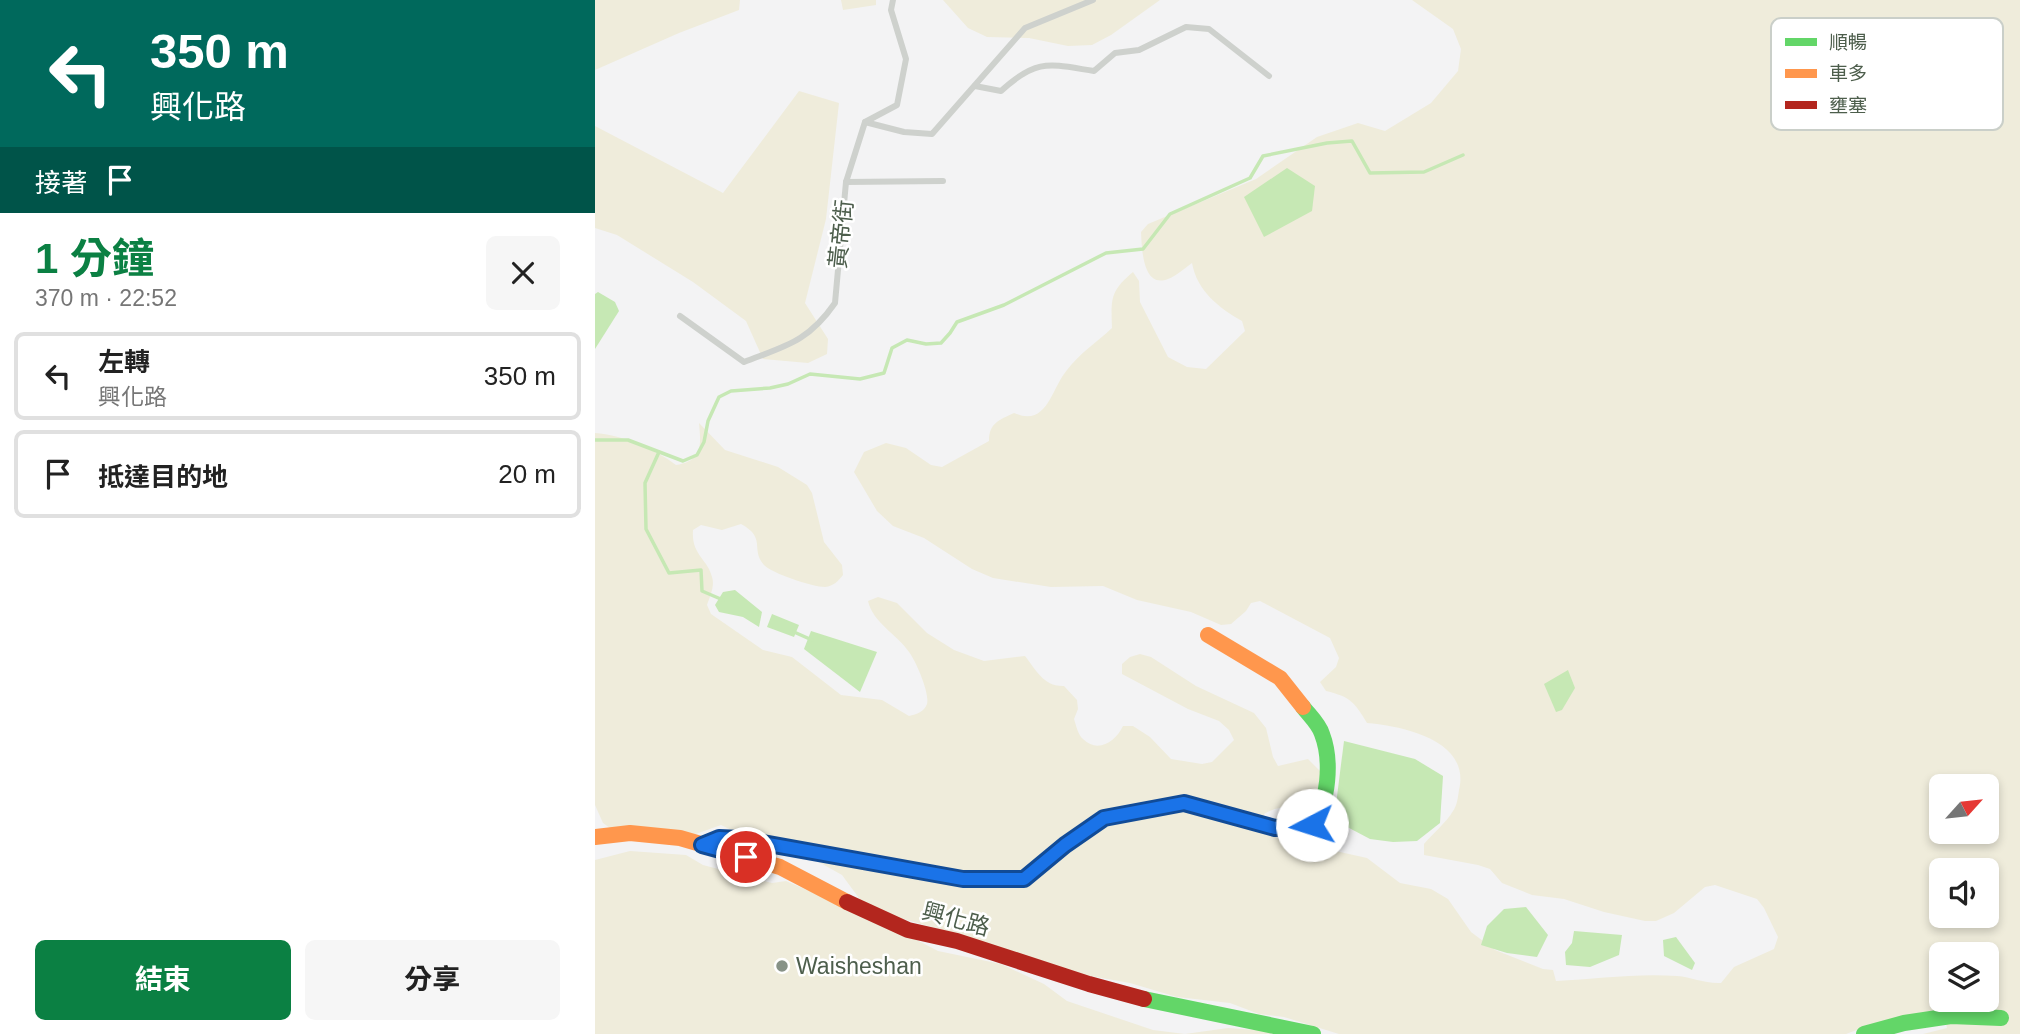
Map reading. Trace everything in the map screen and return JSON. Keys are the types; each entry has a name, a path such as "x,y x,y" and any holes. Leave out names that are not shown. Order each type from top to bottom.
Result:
{"street":[{"path":"702,845 719,838 740,839 963,879 1024,879 1065,845 1104,818 1184,803 1275,828 1312,825 1318,817 1325,795 1327,756 1322,732 1280,678 1208,635"},
{"name":"興化路","path":"595,837 647,833 680,838 780,867 871,915 908,930 957,941 1139,998 1313,1034"},
{"path":"1864,1034 1904,1023 1951,1016 2001,1018"}],"lane":[{"path":"865,122 897,105 906,59 891,10 893,0"},
{"path":"865,122 904,132 932,134 1025,28 1093,0"},
{"path":"975,86 1001,91 1020,73 1050,64 1094,71 1115,53 1139,50 1186,27 1209,29 1269,76"},
{"name":"黃帝街","path":"680,316 744,362 801,339 824,318 835,303 846,182 865,122"},
{"path":"846,182 943,181"}],"shaded area":[{"path":"595,0 740,0 739,10 595,70"},
{"path":"841,0 876,0 876,5 843,10"},
{"path":"943,0 1160,0 1111,35 1092,45 1068,46 1029,38 987,37 968,28"},
{"path":"1412,0 2020,0 2020,1034 1923,1034 1947,1028 1944,1012 1999,1012 1999,942 1929,942 1929,1012 1870,1025 1846,1034 1339,1034 1284,1017 1259,1014 1230,1003 1177,997 1130,983 1068,972 950,932 867,909 842,875 808,856 750,839 721,825 693,835 610,828 603,823 595,805 595,433 638,444 676,465 696,456 700,445 699,423 725,450 778,467 807,485 812,493 824,542 842,565 843,575 825,587 793,579 764,565 758,554 754,534 741,524 722,530 701,525 693,530 693,538 713,580 707,605 711,614 763,650 792,657 841,695 882,700 909,716 926,707 924,686 912,656 871,609 868,601 878,597 897,603 927,633 954,650 984,661 1025,656 1046,681 1064,686 1077,700 1078,709 1074,719 1080,735 1089,743 1106,744 1123,726 1133,726 1150,737 1171,759 1202,764 1212,762 1234,740 1229,730 1219,721 1188,709 1122,674 1122,664 1130,657 1140,654 1151,657 1196,686 1254,713 1266,728 1278,766 1308,759 1322,773 1314,798 1308,804 1275,809 1264,814 1268,832 1277,838 1367,858 1400,883 1431,889 1448,899 1471,932 1495,950 1543,969 1553,970 1556,981 1662,975 1721,983 1734,967 1774,949 1778,937 1757,899 1715,885 1705,887 1674,913 1656,921 1645,921 1564,899 1532,895 1502,883 1490,869 1424,855 1424,844 1447,820 1456,804 1460,773 1455,759 1431,739 1399,728 1367,723 1351,701 1326,691 1320,682 1336,667 1339,658 1330,638 1260,601 1251,603 1231,624 1221,625 1191,612 1137,600 1103,586 1051,587 993,578 972,569 924,538 893,526 877,511 854,472 864,452 886,443 906,448 931,465 942,467 989,441 991,430 999,420 1014,413 1025,416 1041,411 1072,364 1112,328 1116,290 1133,272 1139,281 1140,302 1168,357 1187,367 1206,369 1245,331 1242,321 1210,298 1199,282 1192,263 1168,279 1153,278 1145,265 1141,232 1148,224 1256,179 1317,137 1358,123 1385,131 1431,103 1458,71 1461,49 1453,29"},
{"path":"799,91 839,103 826,219 805,303 828,339 827,354 808,363 763,359 746,321 693,282 617,235 595,228 595,126 723,193"},
{"path":"1287,168 1315,186 1312,211 1264,237 1244,197"},
{"path":"598,292 615,302 619,311 595,349 595,294"},
{"path":"735,590 762,612 759,627 743,617 719,612 715,605 723,592"},
{"path":"772,614 799,625 794,637 767,627"},
{"path":"811,631 877,652 860,692 804,649"},
{"path":"1568,670 1575,688 1562,710 1556,712 1544,684"},
{"path":"1344,741 1415,759 1443,776 1440,823 1417,841 1393,842 1370,839 1334,820"},
{"path":"630,851 686,855 703,865 772,883 786,881 884,923 938,951 1001,964 1044,984 1067,1001 1153,1030 1185,1034 595,1034 595,860"},
{"path":"1526,907 1548,935 1537,957 1507,953 1481,945 1487,926 1504,909"},
{"path":"1574,931 1622,935 1619,955 1590,967 1566,965 1565,952 1572,943"},
{"path":"1676,937 1695,963 1692,970 1664,956 1663,940"},
{"path":"1228,1028 1283,1034 1185,1034"}],"waterway":[{"path":"595,440 628,440 683,461 697,455 719,397 731,391 788,384 810,374 860,379 884,373 892,348 907,340 926,344 941,343 957,322 1004,305 1106,253 1143,249 1170,214 1250,178 1263,156 1327,143 1352,141 1370,173 1424,172 1463,155"},
{"path":"659,452 645,483 646,529 669,573 701,570 702,591 723,600"},
{"path":"794,632 812,640"}],"traffic: fast":[{"path":"703,844 719,838 740,839 963,879 1024,879 1065,845 1104,818 1184,803 1275,828 1312,825 1322,805 1328,768 1321,730 1303,707"},
{"path":"1144,999 1313,1034"},
{"path":"1864,1034 1904,1023 1951,1016 2001,1018"}],"traffic: slow":[{"path":"1208,635 1280,678 1303,707"},
{"path":"595,837 630,833 680,838 780,867 847,902"}],"traffic: jam":[{"path":"847,902 908,930 957,941 1144,999"}],"place":[{"name":"Waisheshan","path":"782,966"}],"route":[{"path":"746,857 702,845 719,838 740,839 963,879 1024,879 1065,845 1104,818 1184,803 1275,828 1312,825"}]}
